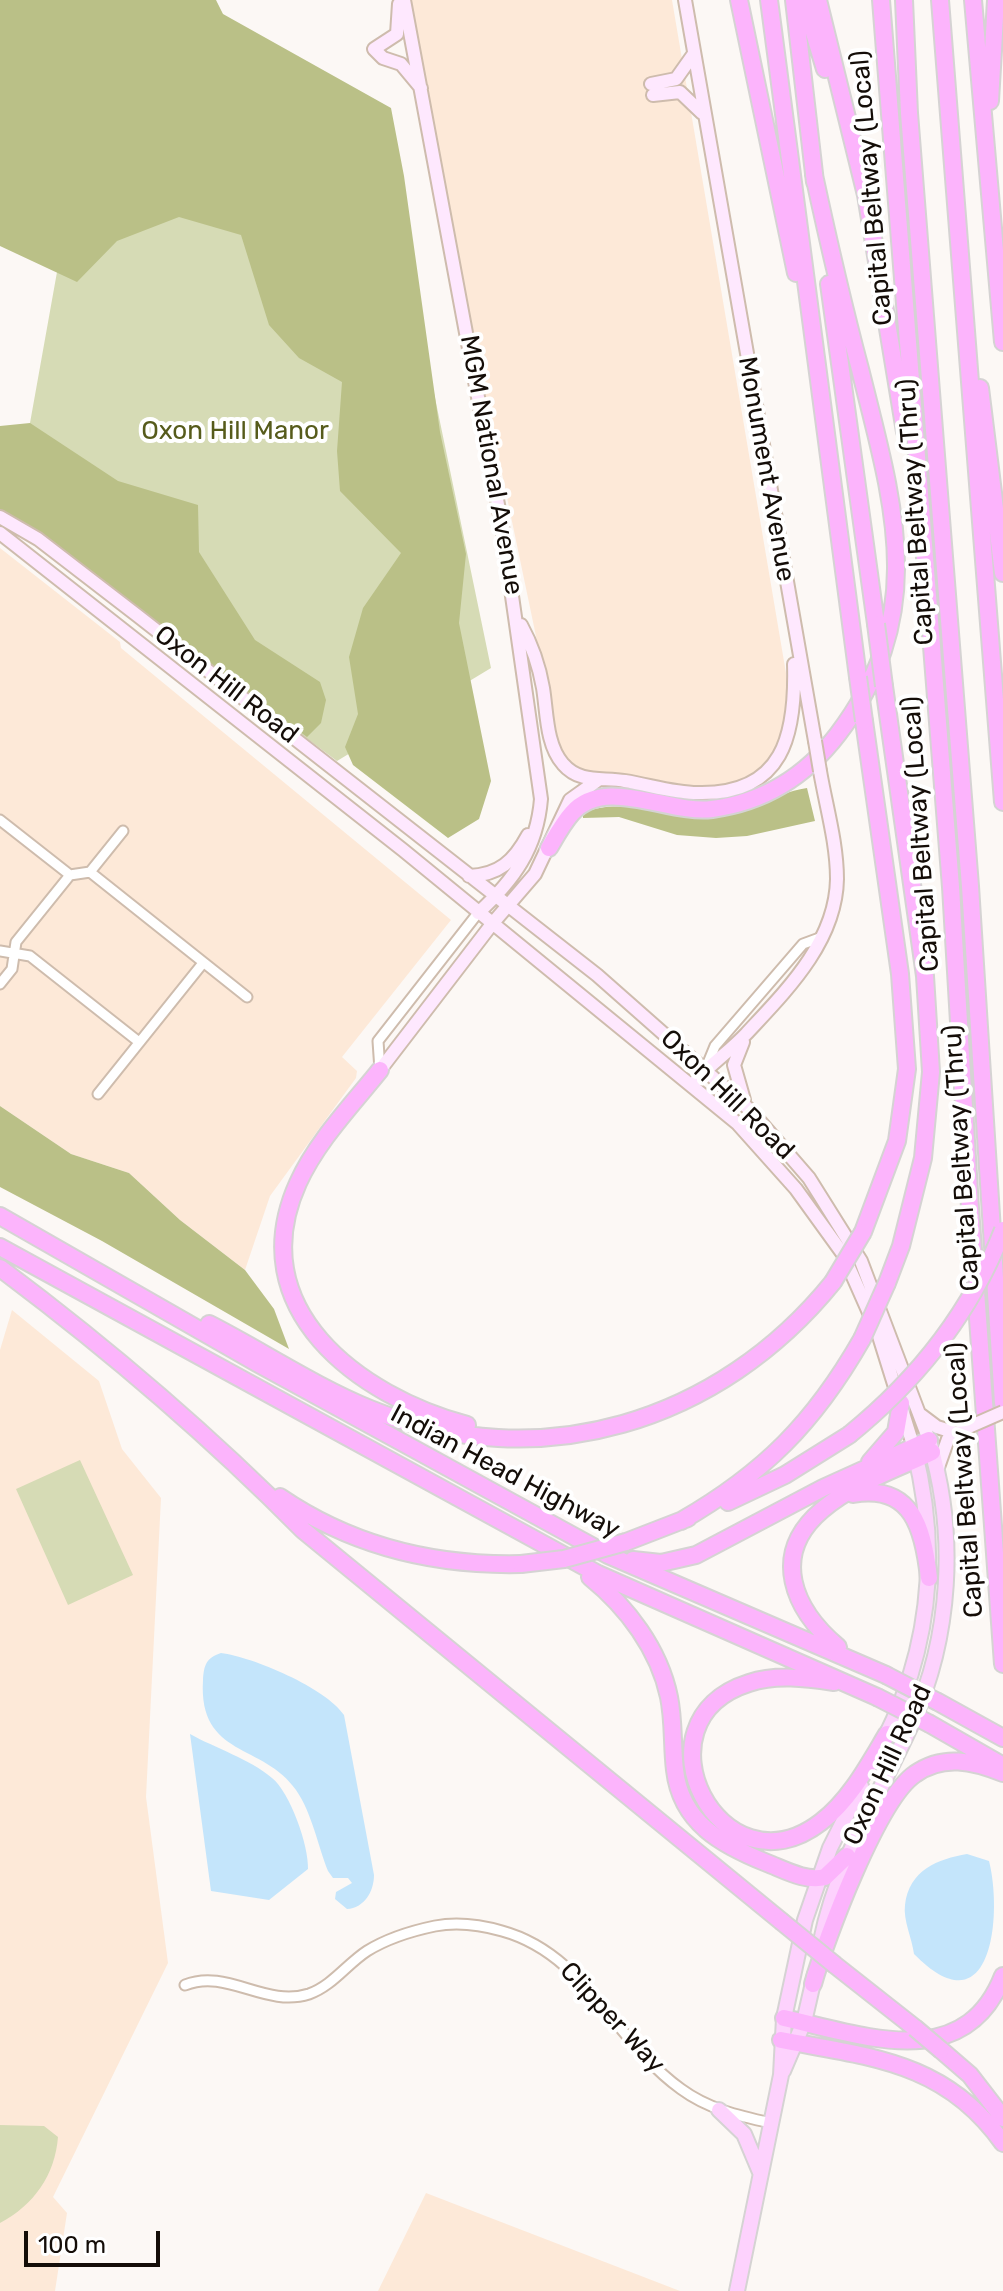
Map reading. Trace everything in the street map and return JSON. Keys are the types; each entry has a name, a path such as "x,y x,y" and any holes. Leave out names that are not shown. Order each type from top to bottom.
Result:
{"highway":[{"path":"732,0 754,78"},
{"path":"739,0 813,360"},
{"path":"2,1217 371,1409 429,1427 527,1438 591,1432 626,1424 704,1393 770,1348 795,1326 833,1282 863,1232 897,1141 907,1069 903,1002 813,360 804,259 769,0"},
{"path":"681,1521 725,1496 775,1456 828,1395 862,1339 901,1246 923,1158 931,1072 925,976 814,175 794,0"},
{"path":"804,0 836,106 879,271"},
{"path":"818,0 866,195 922,540"},
{"name":"Capital Beltway (Local)","path":"881,0 951,887 970,1208 1003,1664"},
{"name":"Capital Beltway (Thru)","path":"904,0 909,113 970,886 1003,1403"},
{"path":"940,0 1003,802"},
{"path":"973,0 1003,342"},
{"path":"990,183 990,69 996,0"},
{"path":"952,166 1003,573"},
{"path":"549,848 573,811 591,800 619,797 706,810 757,800 806,769 831,743 863,696 874,672 895,596 898,571 895,513 814,175"},
{"path":"380,1070 307,1166 290,1204 284,1253 295,1299 323,1347 376,1387 434,1415 527,1438"},
{"name":"Indian Head Highway","path":"2,1217 303,1389 608,1555 848,1656 1003,1738"},
{"path":"249,1476 315,1518 384,1547 449,1561 521,1564 564,1559 626,1542 785,1475 849,1435 898,1392 939,1345 981,1279 1003,1230"},
{"name":"Indian Head Highway","path":"0,1247 636,1593 877,1697 930,1724 997,1766"},
{"path":"0,1268 88,1337 249,1476 303,1530 941,2050 970,2075 1003,2118"},
{"path":"856,1472 891,1442 900,1418 901,1403"},
{"path":"608,1555 648,1563 678,1561 856,1472 922,1455"},
{"path":"848,1656 811,1623 796,1597 793,1565 802,1534 816,1514 840,1497 922,1455"},
{"path":"840,1497 872,1492 885,1494 903,1504 919,1527 929,1578"},
{"path":"561,1553 614,1599 650,1648 669,1696 679,1789 698,1823 723,1844 743,1854 817,1879 834,1870 847,1856"},
{"path":"847,1683 773,1678 732,1690 714,1704 694,1736 691,1756 693,1776 708,1809 737,1832 755,1838 788,1838 808,1831 837,1807 887,1734"},
{"path":"813,1984 844,1895 891,1800 904,1781 917,1772 949,1761 997,1766"},
{"path":"784,2018 899,2041 944,2037 976,2017 1003,1976"},
{"path":"789,2042 871,2056 934,2079 971,2104 1003,2143"}],"main road":[{"name":"MGM National Avenue","path":"402,0 423,90 518,621 528,721 541,799 539,823 520,866 478,913"},
{"path":"402,0 397,34 374,49 383,58 401,64 423,90"},
{"name":"Monument Avenue","path":"685,0 702,113 837,879 833,907 810,960 748,1032 706,1068 693,1084"},
{"path":"693,55 676,79 652,90 680,92 702,113"},
{"name":"Oxon Hill Road","path":"0,517 38,539 597,975 706,1068 750,1110 809,1178 856,1252 873,1287 919,1412 929,1578 917,1662 887,1734 817,1879 784,2018 789,2042"},
{"name":"Oxon Hill Road","path":"0,533 693,1084 765,1152 828,1232 861,1291 922,1455 937,1470 944,1517 945,1579 932,1667 913,1720 847,1856 827,1916 804,2022 789,2042 781,2075 737,2291"},
{"path":"518,621 532,646 556,754 569,771 598,780 625,780 699,793 740,786 765,773 787,745 794,720 793,624"},
{"path":"380,1070 492,924 535,874 549,848 556,823 570,800 598,780"},
{"path":"469,876 493,873 512,860 528,836 541,799"},
{"path":"748,1032 734,1065 740,1094 750,1110"},
{"path":"919,1412 937,1427 958,1430"},
{"path":"937,1470 943,1447 958,1430 1003,1412"},
{"path":"719,2110 747,2140 761,2177"}],"street":[{"path":"0,820 70,875"},
{"path":"0,984 12,969 16,942 70,875 90,872 123,831"},
{"path":"90,872 247,997"},
{"path":"380,1070 378,1041 478,913"},
{"name":"Monument Avenue","path":"706,1068 715,1046 803,944 822,937"},
{"path":"0,951 30,956 139,1042"},
{"path":"98,1094 203,963"},
{"name":"Clipper Way","path":"185,1985 219,1980 264,1995 292,1997 322,1988 367,1951 407,1932 439,1925 494,1929 521,1937 564,1963 661,2072 680,2089 719,2110 771,2123"}],"shaded area":[{"path":"403,0 672,0 788,685 783,742 757,779 720,792 598,780 575,769 560,751"},
{"path":"0,548 120,642 121,648 451,920 342,1057 357,1071 356,1078 270,1196 245,1270 180,1220 129,1173 71,1154 0,1106"},
{"path":"12,1310 99,1381 122,1449 161,1498 146,1797 168,1963 53,2197 67,2213 55,2291 0,2291 0,1350"},
{"path":"426,2193 680,2291 378,2291"}],"green space":[{"path":"0,0 216,0 223,14 391,108 404,176 440,432 466,554 459,623 491,781 479,819 448,838 353,765 345,747 358,714 349,657 363,608 401,553 340,491 337,451 342,382 299,358 269,325 241,235 179,217 117,241 77,282 0,246"},
{"name":"Oxon Hill Manor","path":"394,200 491,668 337,761 0,509 0,472 30,423 57,272 111,201"},
{"path":"30,423 118,481 198,505 199,552 255,640 320,682 326,700 321,723 307,737 0,509 0,426"},
{"path":"807,788 815,821 747,836 716,838 677,835 619,817 583,818 583,813 613,807 690,817 719,817"},
{"path":"0,1106 71,1154 129,1173 180,1220 245,1270 274,1309 289,1349 102,1241 0,1187"},
{"path":"80,1460 133,1575 68,1605 16,1489"},
{"path":"0,2125 44,2126 58,2137 52,2164 41,2188 23,2207 0,2223"}],"water":[{"path":"221,1653 288,1675 322,1694 344,1715 374,1875 370,1893 358,1906 347,1909 335,1899 336,1892 352,1883 348,1878 333,1878 328,1871 311,1819 296,1790 283,1775 222,1737 211,1723 204,1705 203,1675 209,1660"},
{"path":"190,1734 263,1771 279,1785 292,1807 305,1847 308,1869 269,1900 211,1891"},
{"path":"967,1854 989,1861 994,1910 986,1958 975,1974 960,1980 940,1975 914,1954 905,1905 912,1883 927,1868"}]}
